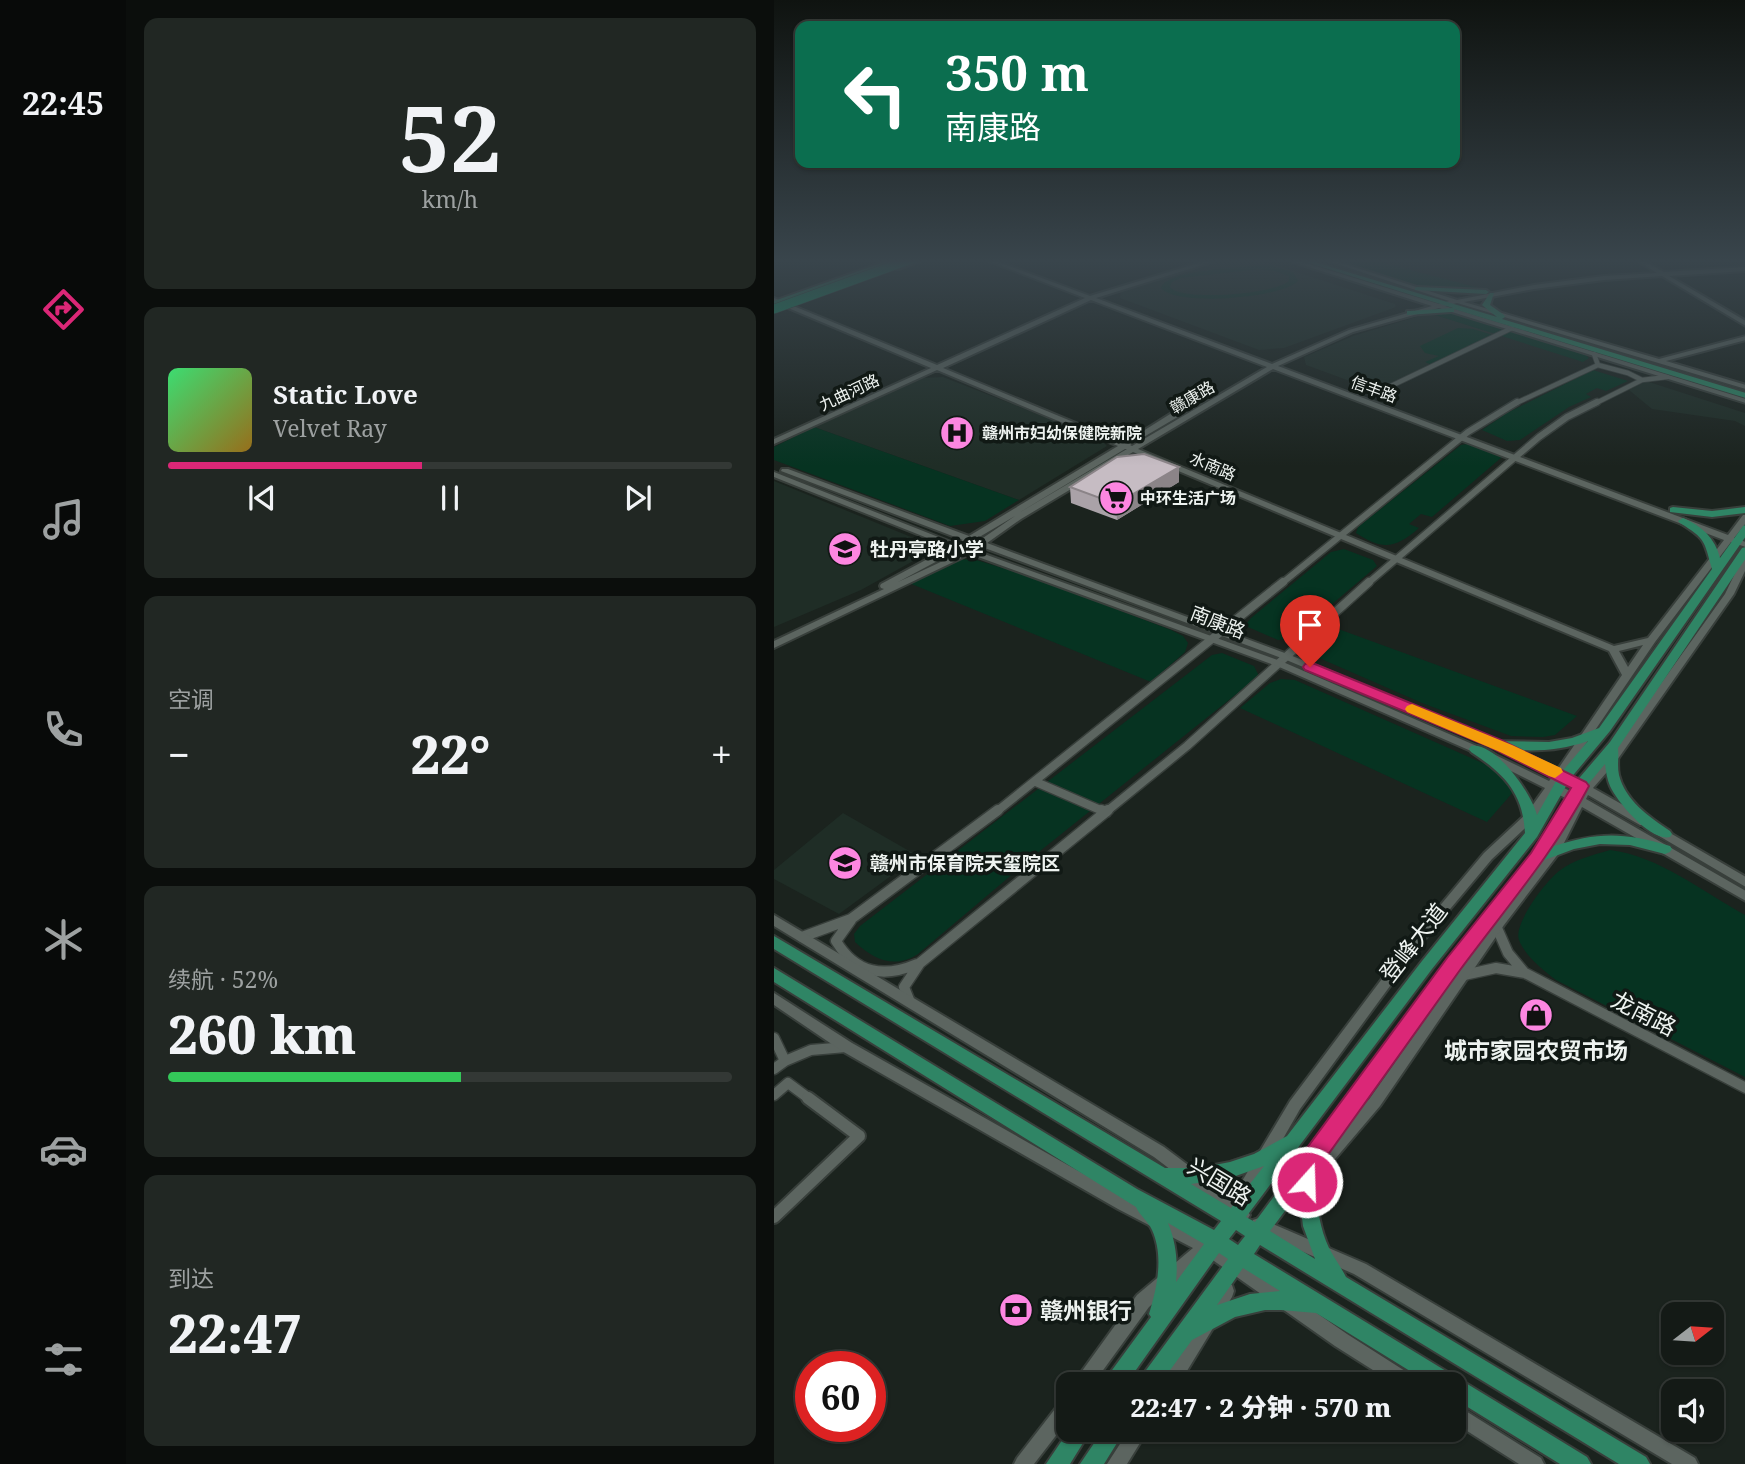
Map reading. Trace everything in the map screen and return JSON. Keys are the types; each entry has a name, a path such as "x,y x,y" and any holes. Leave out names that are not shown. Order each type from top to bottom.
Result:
{"main road":[{"path":"1526,329 1745,394"},
{"path":"1540,329 1745,394"},
{"path":"1673,510 1711,514 1745,510"},
{"path":"1683,521 1706,536 1732,566"},
{"name":"登峰大道","path":"1308,1173 1454,964 1538,857 1732,566 1740,538"},
{"name":"登峰大道","path":"1123,1372 1211,1244 1299,1134 1427,965 1532,835 1558,782 1605,728 1732,566"},
{"path":"1495,744 1544,747 1583,739 1605,728"},
{"path":"1614,745 1612,774 1623,797 1645,820 1665,834"},
{"path":"1475,749 1512,778 1524,796 1531,816 1532,835"},
{"path":"1538,857 1582,841 1606,839 1629,840 1665,849"},
{"name":"兴国路","path":"774,942 1163,1176 1234,1214 1340,1283 1639,1464"},
{"path":"774,974 1240,1262 1324,1308 1430,1372"},
{"path":"1163,1176 1190,1177 1226,1172 1265,1157 1299,1134"},
{"path":"1308,1173 1310,1218 1322,1254 1340,1283"},
{"path":"1131,1195 1149,1209 1157,1221 1167,1252 1167,1281 1161,1310 1150,1334"},
{"path":"1157,1372 1240,1262"},
{"path":"1179,1341 1210,1318 1243,1305 1286,1300 1324,1308"},
{"path":"1466,1394 1580,1464"},
{"path":"1057,1464 1073,1442"},
{"path":"1091,1464 1107,1442"}],"street":[{"name":"水南路","path":"841,329 1613,649"},
{"name":"九曲河路","path":"774,442 1021,329"},
{"name":"信丰路","path":"1184,329 1466,435 1683,521 1740,538"},
{"name":"赣康路","path":"774,637 877,590 957,547 1122,445 1272,363 1357,329"},
{"path":"1370,396 1509,329"},
{"path":"1516,329 1667,377 1745,394"},
{"path":"1553,329 1660,361 1745,394"},
{"path":"1660,361 1745,338"},
{"path":"1594,354 1598,365"},
{"name":"信丰路","path":"1272,363 1370,396 1466,435"},
{"name":"赣康路","path":"774,645 970,551 1018,517 1272,363"},
{"path":"802,937 851,919 1036,782 1410,477 1466,435 1528,395 1598,365 1628,373 1641,380"},
{"path":"851,919 836,941 840,949 857,962 880,974 898,973 920,963 1187,746 1396,558 1518,455 1567,417 1641,380 1667,377"},
{"name":"信丰路","path":"1518,455 1673,510 1740,538"},
{"name":"南康路","path":"774,467 1223,631 1475,749 1558,782"},
{"name":"南康路","path":"774,474 957,547 1213,639 1283,661 1495,744 1558,782 1665,834 1745,883"},
{"path":"1176,1372 1240,1262 1262,1231 1308,1173 1375,1102 1555,850 1580,793 1611,761 1730,594 1732,566 1745,517"},
{"path":"774,920 1159,1152 1234,1214 1296,1105 1416,942 1488,856 1531,816 1558,782 1583,739 1651,640 1732,566"},
{"path":"1627,674 1613,649 1651,640"},
{"path":"1036,782 1106,812"},
{"name":"南康路","path":"1580,793 1745,897"},
{"path":"1497,928 1508,953 1525,973"},
{"path":"910,1002 904,987 920,963"},
{"path":"1464,975 1496,968 1525,973"},
{"name":"龙南路","path":"1525,973 1745,1087"},
{"path":"774,998 847,1047 1157,1221 1211,1244 1143,1300 1092,1372"},
{"path":"774,1038 785,1060"},
{"path":"774,1069 785,1060 811,1050 847,1047"},
{"path":"774,1095 787,1083 859,1136 774,1217"},
{"path":"1262,1231 1360,1269 1689,1464"},
{"path":"1240,1262 1286,1300 1391,1372"},
{"path":"1466,1420 1535,1464"},
{"path":"1023,1464 1056,1421"},
{"path":"1116,1464 1131,1442"}],"shaded area":[{"path":"1204,329 1335,329 1284,348 1259,350"},
{"path":"1375,329 1482,329 1497,334 1377,391 1306,365 1304,357"},
{"name":"赣州市妇幼保健院新院","path":"943,377 1099,438 1107,446 1019,500 814,427 921,378"},
{"path":"1646,381 1745,413 1745,426 1735,421 1652,409 1629,390"},
{"name":"牡丹亭路小学","path":"774,481 916,539 915,560 861,590 774,627"},
{"name":"赣州市保育院天玺院区","path":"843,813 918,856 839,914 774,879 774,870"}],"green space":[{"path":"1455,329 1474,329 1493,335 1432,365 1425,362 1439,356 1425,353 1420,346"},
{"path":"1480,329 1504,329 1585,354 1589,358 1583,362"},
{"path":"1593,370 1628,381 1606,391 1597,388 1586,394 1591,397 1569,407 1520,440 1507,441 1482,430 1507,413"},
{"path":"814,427 1019,500 985,521 950,526 774,460 774,447"},
{"path":"1473,443 1501,454 1502,457 1432,517 1421,514 1409,524 1419,528 1411,535 1396,543 1382,545 1356,533 1358,527 1461,445"},
{"path":"1344,549 1373,560 1377,566 1292,638 1278,640 1248,627 1247,623 1251,618 1331,552"},
{"path":"973,559 1035,578 1171,630 1183,636 1188,643 1185,652 1151,682 909,583 952,560"},
{"path":"1330,626 1577,716 1555,735 1511,736 1422,703 1310,654 1310,642"},
{"path":"1222,653 1254,666 1259,676 1035,855 918,954 893,962 877,958 855,942 854,934 860,926 1212,655"},
{"path":"1281,679 1295,680 1496,769 1514,791 1487,822 1240,708 1270,683"},
{"path":"1610,850 1646,859 1663,867 1745,915 1745,1077 1556,980 1525,952 1518,933 1521,924 1532,903 1553,876 1577,861"}],"building":[{"path":"1144,454 1179,467 1116,504 1070,487 1117,457"}],"slow traffic":[{"path":"1412,709 1506,748 1555,772"}],"place":[{"name":"赣州市妇幼保健院新院","path":"957,433"},
{"name":"中环生活广场","path":"1116,498"},
{"name":"牡丹亭路小学","path":"845,549"},
{"name":"赣州市保育院天玺院区","path":"845,863"},
{"name":"城市家园农贸市场","path":"1536,1015"},
{"name":"赣州银行","path":"1016,1310"}],"route":[{"path":"1307,1182 1309,1163 1454,964 1538,857 1562,821 1580,786 1495,744 1310,667"}]}
